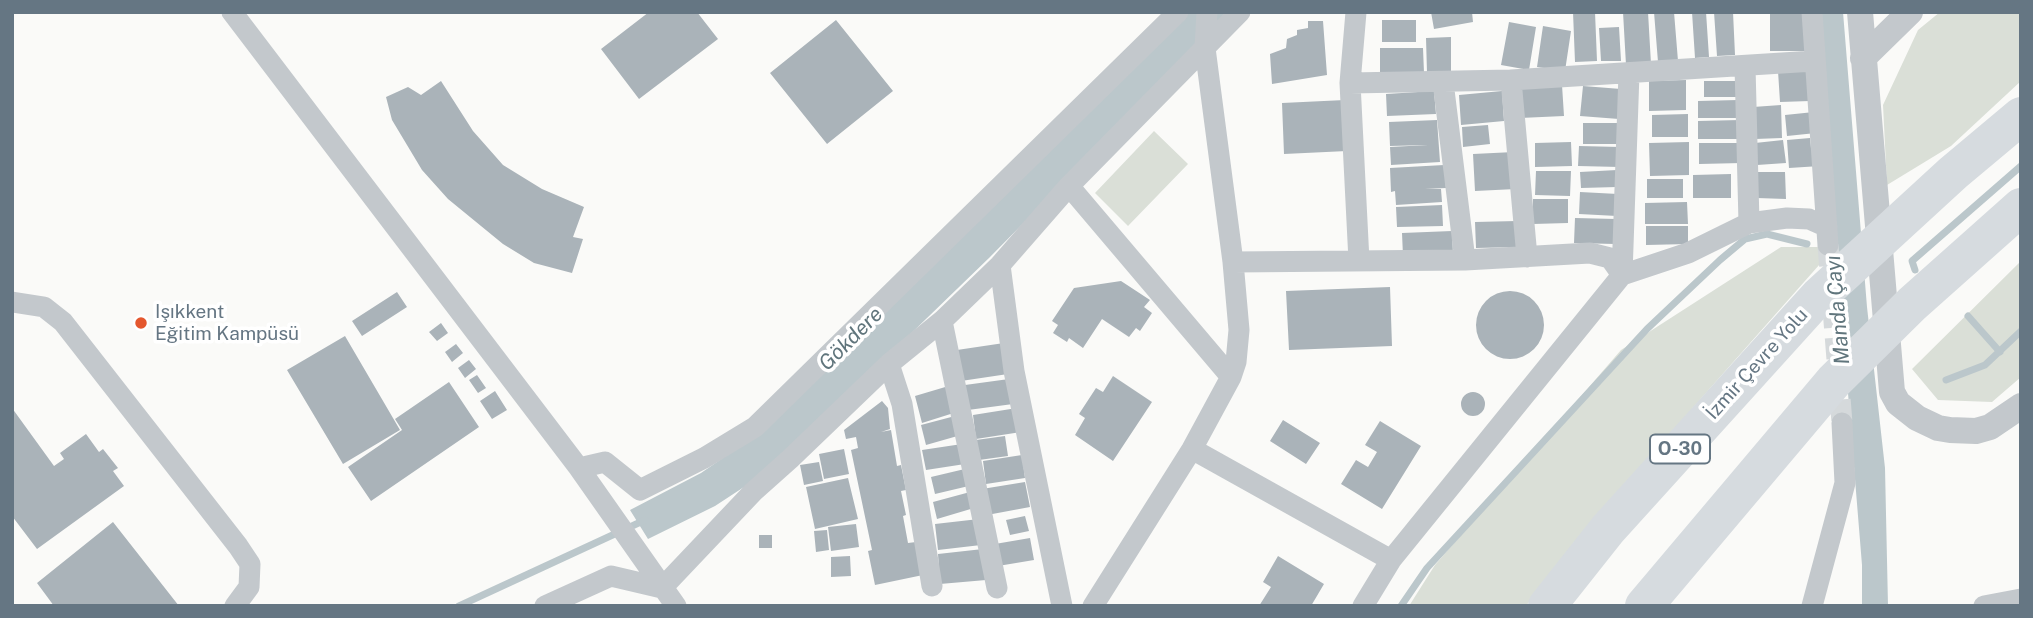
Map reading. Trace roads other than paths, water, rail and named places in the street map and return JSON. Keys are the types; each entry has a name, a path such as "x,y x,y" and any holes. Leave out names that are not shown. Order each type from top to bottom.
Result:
{"highway":[{"path":"1953,173 2021,97"},
{"name":"İzmir Çevre Yolu","path":"1547,606 1608,529 1819,296 1953,173 2021,117"},
{"path":"1644,606 1834,381 1912,304 2014,215"}],"street":[{"path":"232,12 579,468 676,606"},
{"path":"579,468 605,462 640,490 704,458 755,427 1178,12"},
{"path":"1093,606 1192,450 1231,377 1236,362 1238,330 1233,262 1205,48 1207,12"},
{"path":"662,588 753,492 889,364 942,321 1000,265 1069,186 1240,12"},
{"path":"1356,12 1350,83 1359,261"},
{"path":"1363,606 1391,560 1622,275 1688,253 1749,223 1787,218 1809,219 1828,236 1812,12"},
{"path":"1860,12 1892,392 1898,402 1917,418 1938,428 1950,430 1983,429 2018,410"},
{"path":"1863,58 1910,12"},
{"path":"1350,83 1511,80 1814,61"},
{"path":"1745,66 1749,223"},
{"path":"1622,275 1629,73"},
{"path":"1511,80 1527,257"},
{"path":"1443,82 1465,260"},
{"path":"1069,186 1231,377"},
{"path":"1233,262 1465,260 1590,253 1610,258 1622,275"},
{"path":"1000,265 1014,371 1062,606"},
{"path":"12,302 44,307 63,322 238,546 250,564 249,587 235,606"},
{"path":"942,321 998,588"},
{"path":"889,364 902,404 932,586"},
{"path":"1812,606 1845,483 1842,423"},
{"path":"1192,450 1391,560"},
{"path":"545,606 611,576 662,588"},
{"path":"1984,606 2021,599"}],"waterway":[{"path":"1915,270 1912,261 2021,166"},
{"path":"1401,606 1427,568 1647,329 1720,260 1745,239 1767,234 1807,244"},
{"path":"1968,316 2000,352"},
{"path":"1946,380 1985,365 2021,331"},
{"name":"Gökdere","path":"459,606 645,520"}],"tunnel":[{"path":"1828,245 1842,423"}],"place":[{"name":"Işıkkent Eğitim Kampüsü","path":"141,323"}],"water label":[{"name":"Manda Çayı","path":"1838,310"}]}
